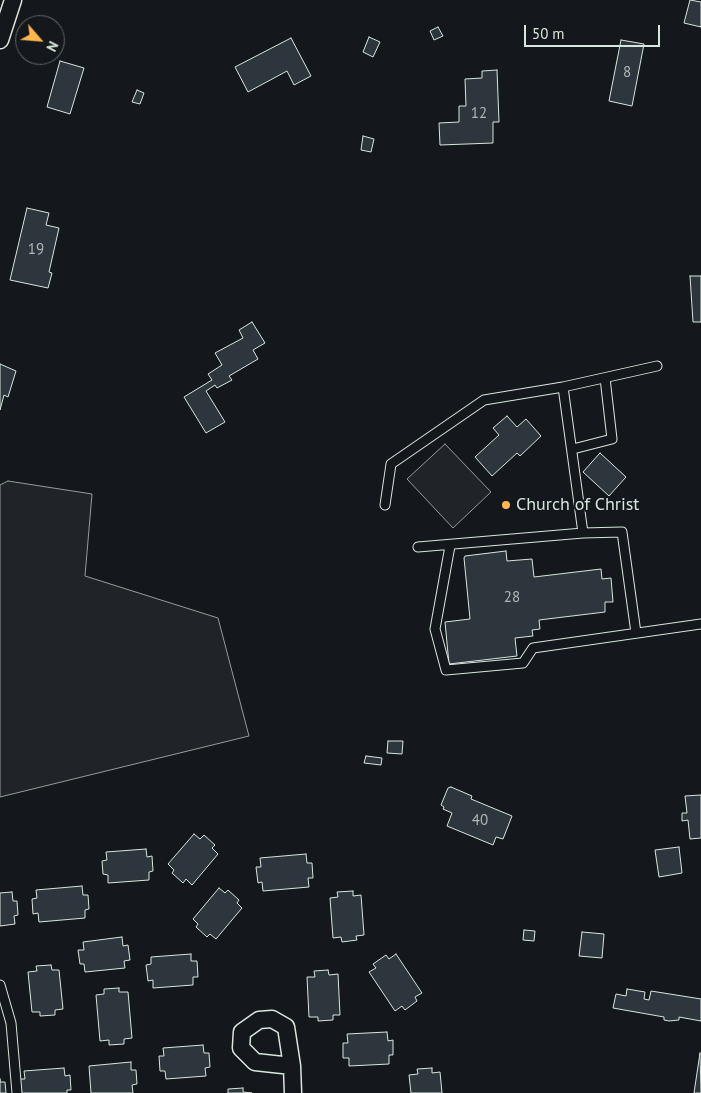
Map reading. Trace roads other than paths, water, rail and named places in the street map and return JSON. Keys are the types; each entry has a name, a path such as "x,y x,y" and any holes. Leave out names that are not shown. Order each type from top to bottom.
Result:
{"street":[{"path":"0,40 13,0"},
{"path":"292,1066 293,1093"}],"lane":[{"path":"385,504 391,464 484,400 563,387 656,366"},
{"path":"573,449 612,439 605,378"},
{"path":"563,387 583,533"},
{"path":"418,547 450,546 583,533 622,532 636,633"},
{"path":"450,546 435,629 446,670 523,663 532,648 701,624"},
{"path":"0,985 11,1023 17,1093"}],"place":[{"name":"Church of Christ","path":"506,505"}]}
